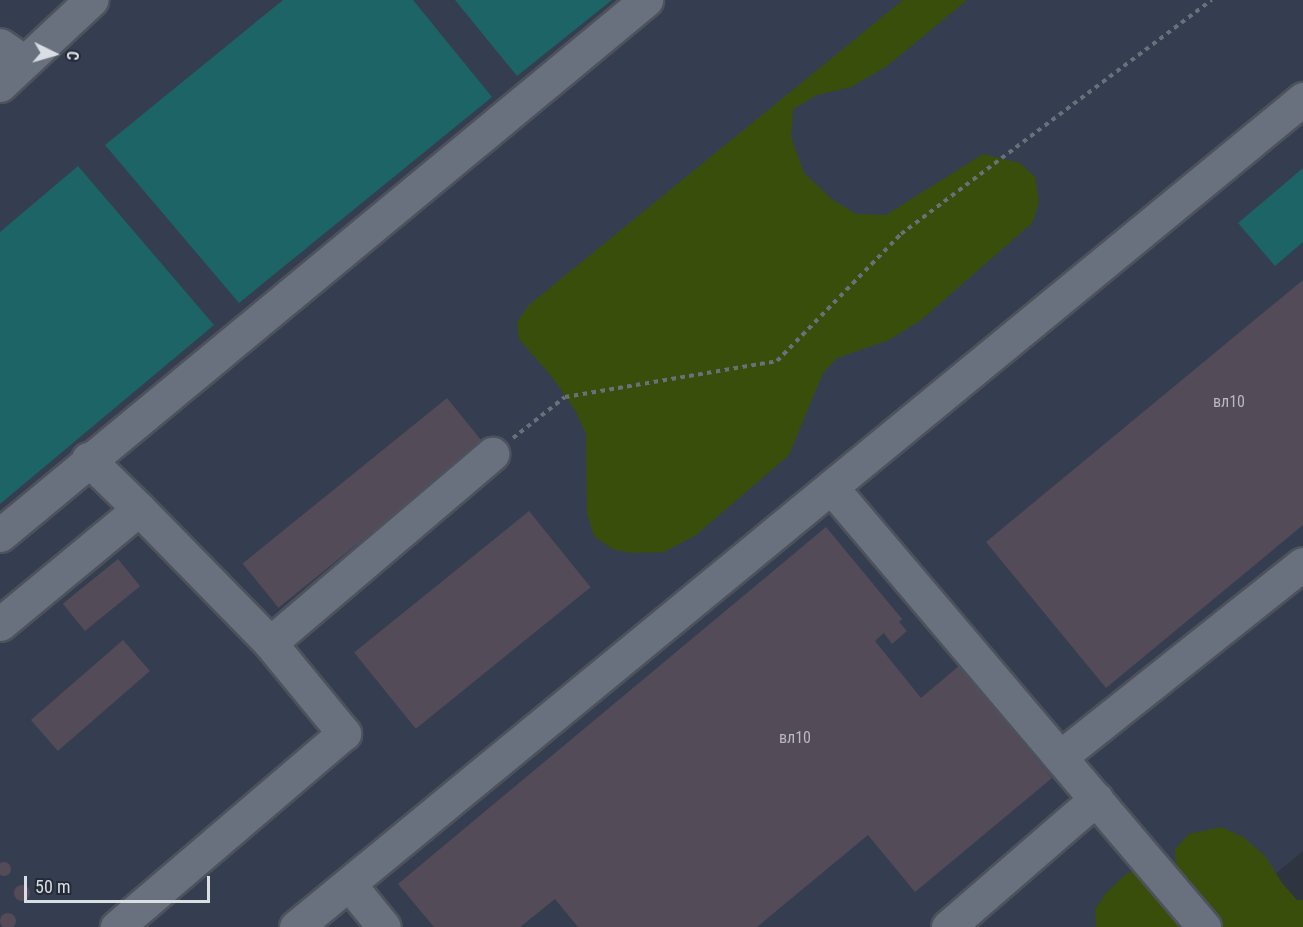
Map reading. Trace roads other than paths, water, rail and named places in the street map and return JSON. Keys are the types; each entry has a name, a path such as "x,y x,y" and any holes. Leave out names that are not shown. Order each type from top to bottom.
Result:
{"lane":[{"path":"0,85 12,54 92,0"},
{"path":"0,535 87,459 646,0"},
{"path":"296,927 1303,99"},
{"path":"270,642 492,454"},
{"path":"87,459 270,642 344,733 117,927"},
{"path":"831,487 1204,927"},
{"path":"0,624 139,509"},
{"path":"1060,757 1303,564"},
{"path":"948,927 1096,799"},
{"path":"349,884 384,927"}]}
